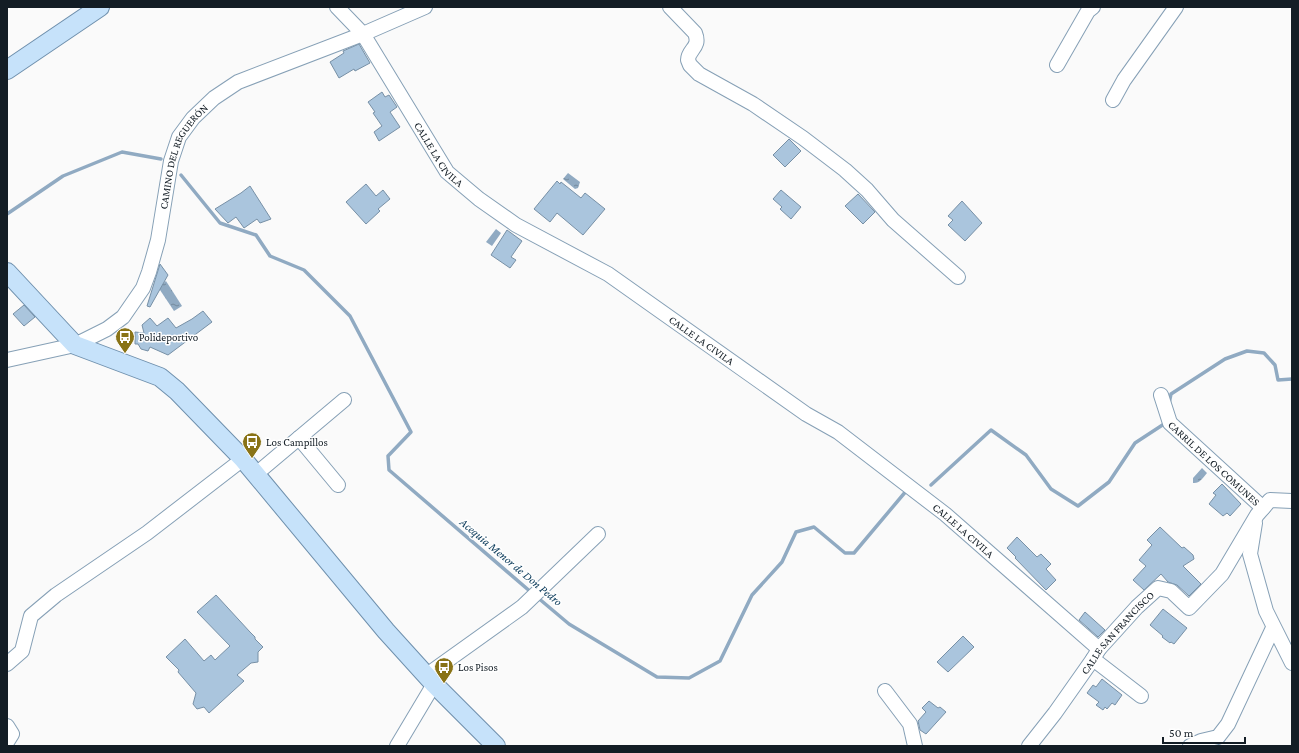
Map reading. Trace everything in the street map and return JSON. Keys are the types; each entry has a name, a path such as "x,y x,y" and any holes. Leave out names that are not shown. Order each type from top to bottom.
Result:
{"main road":[{"path":"7,70 100,7"},
{"path":"7,272 75,345 160,377 177,391 242,459 386,631 431,680 496,746"}],"street":[{"name":"CALLE LA CIVILA","path":"337,7 363,34 447,172 479,199 516,225 608,274 806,414 838,432 945,514 1141,696"},
{"name":"CAMINO DEL REGUERÓN","path":"7,360 75,345 107,329 124,317 143,288 149,272 158,240 173,155 178,137 193,118 214,98 238,82 363,34 425,7"},
{"path":"670,7 695,33 697,38 696,43 688,57 688,60 696,71 706,79 753,104 845,170 867,190 893,220 958,277"},
{"path":"1057,65 1088,11 1093,7"},
{"path":"1113,100 1124,80 1176,7"},
{"name":"CARRIL DE LOS COMUNES","path":"1161,395 1170,422 1260,511"},
{"path":"256,476 262,469 344,400"},
{"path":"299,438 338,485"},
{"path":"7,664 22,651 31,616 56,595 147,533 242,459"},
{"path":"1292,502 1270,500 1260,511 1250,554 1266,611 1273,628 1292,663"},
{"name":"CALLE SAN FRANCISCO","path":"1029,746 1055,713 1096,654 1137,607 1158,588 1171,591 1189,608 1222,574 1260,511"},
{"path":"397,746 431,680 522,607 598,534"},
{"path":"1190,746 1201,741 1218,737 1228,724 1273,628"},
{"path":"885,691 910,724 915,746"},
{"path":"7,726 12,734 7,742"}],"water":[{"path":"568,173 580,182 578,188 575,189 563,179"},
{"path":"496,229 501,233 492,246 486,242"},
{"path":"166,281 182,306 174,311 158,287"},
{"path":"1202,468 1207,473 1199,482 1193,483 1193,478"}],"building":[{"path":"359,44 370,63 355,71 354,69 339,78 330,62 344,53 343,51"},
{"path":"382,92 385,97 389,95 397,107 390,112 400,127 379,141 374,132 382,126 373,113 375,112 368,102"},
{"path":"789,139 801,151 785,167 773,155"},
{"path":"557,181 560,184 561,182 581,198 585,193 605,209 583,235 557,213 550,222 534,209"},
{"path":"366,184 376,196 383,190 390,199 378,209 380,211 366,224 346,202"},
{"path":"250,186 271,219 260,223 257,219 244,228 236,217 228,223 215,209"},
{"path":"781,190 801,207 791,219 780,209 782,207 773,199"},
{"path":"858,194 875,212 863,224 845,206"},
{"path":"962,201 982,223 965,241 948,225 953,220 948,216"},
{"path":"507,230 522,241 511,257 516,260 510,268 491,255"},
{"path":"160,264 168,275 150,307 147,306"},
{"path":"24,305 35,317 24,326 13,314"},
{"path":"203,311 212,322 168,355 150,347 148,351 141,349 138,344 135,344 135,332 144,333 142,325 150,318 157,326 168,318 176,328"},
{"path":"1222,484 1241,504 1230,516 1227,513 1223,516 1209,504 1216,495 1213,493"},
{"path":"1160,527 1182,548 1184,547 1193,555 1194,559 1183,566 1201,584 1189,596 1177,585 1168,582 1161,574 1144,590 1133,580 1146,566 1139,560 1152,545 1147,540"},
{"path":"1017,537 1037,557 1041,554 1051,564 1046,569 1056,580 1046,590 1007,548"},
{"path":"216,595 263,647 258,652 258,662 251,663 237,675 244,681 209,713 204,707 197,709 193,704 196,693 178,672 179,670 166,657 185,639 204,661 211,655 215,660 230,646 197,612"},
{"path":"1163,609 1187,628 1174,644 1162,637 1163,636 1150,625"},
{"path":"1085,612 1105,630 1098,637 1079,620"},
{"path":"963,636 974,647 948,672 937,662"},
{"path":"1102,679 1122,695 1115,705 1112,703 1107,709 1105,707 1103,710 1096,705 1099,702 1087,693 1093,685 1096,687"},
{"path":"929,701 946,712 926,734 920,730 918,721 926,712 922,708"}],"waterway":[{"name":"Acequia Menor de Don Pedro","path":"7,214 63,176 122,152 161,159"},
{"name":"Acequia Menor de Don Pedro","path":"181,175 220,223 256,235 270,256 304,270 350,316 411,432 388,456 389,470 532,593"},
{"name":"Acequia Menor de Don Pedro","path":"1169,404 1171,394 1225,359 1247,351 1264,353 1275,365 1278,380 1292,379"},
{"name":"Acequia Menor de Don Pedro","path":"931,485 991,430 1026,455 1051,489 1078,506 1109,482 1135,443 1164,424 1164,421"},
{"name":"Acequia Menor de Don Pedro","path":"537,597 569,624 657,677 689,678 720,661 752,595 782,562 796,532 814,527 845,553 854,553 907,490"}],"place":[{"name":"Polideportivo","path":"125,354"},
{"name":"Los Campillos","path":"252,459"},
{"name":"Los Pisos","path":"444,684"}]}
